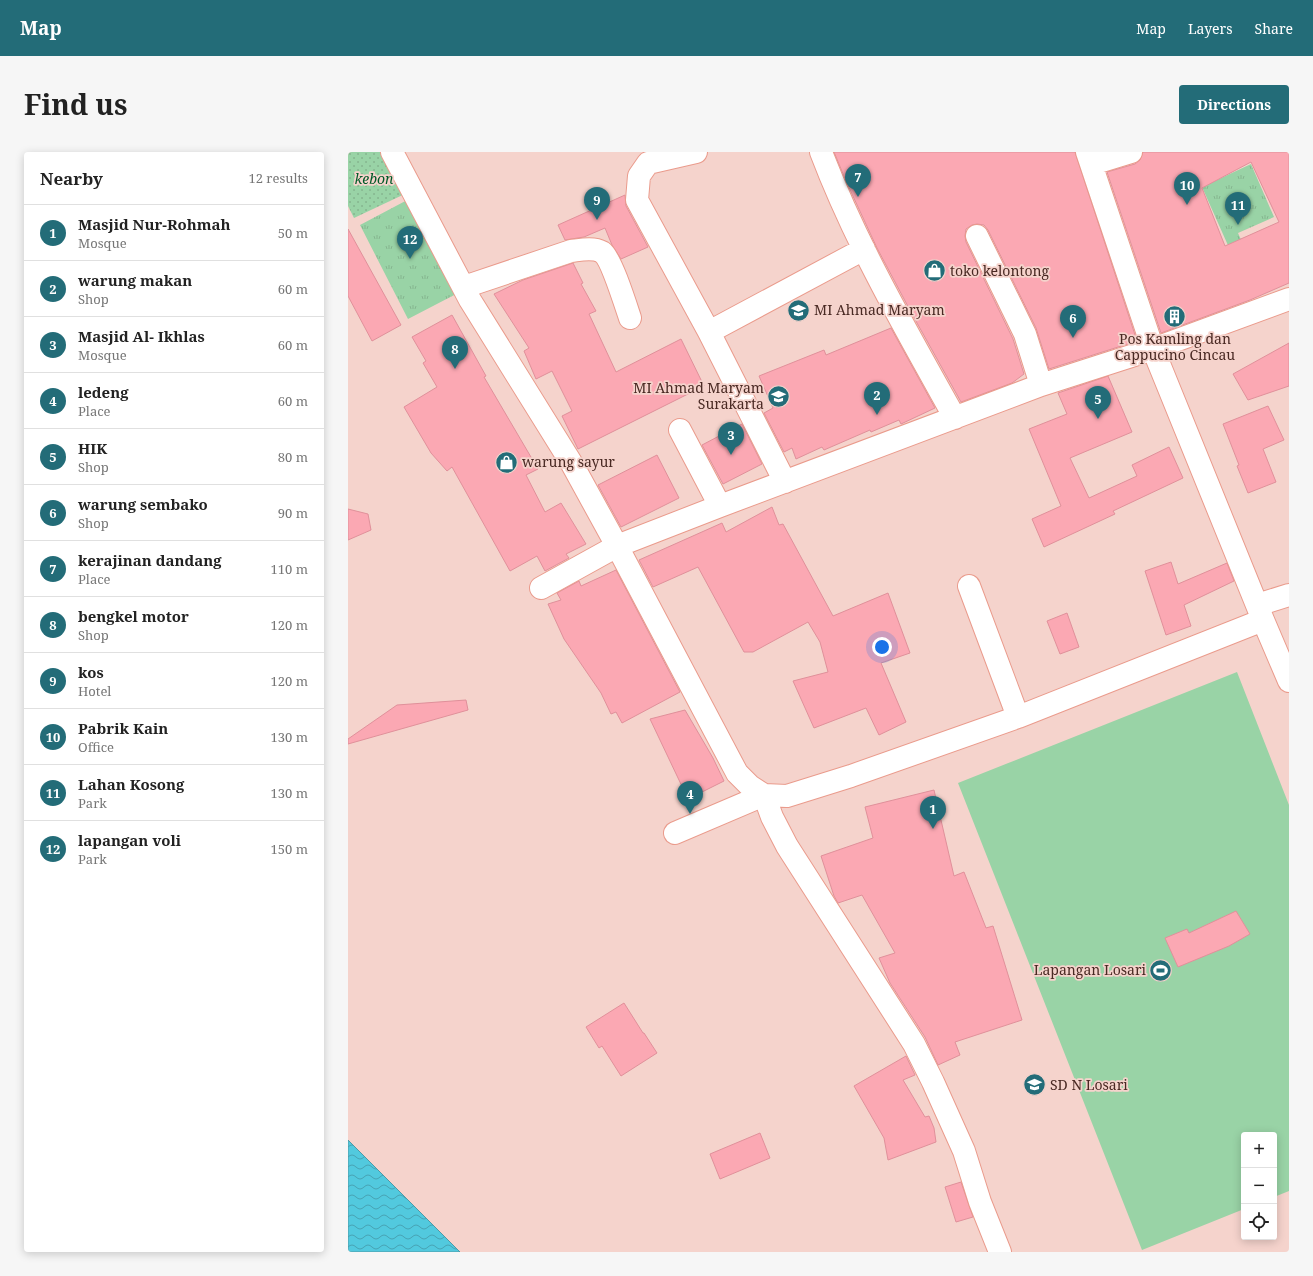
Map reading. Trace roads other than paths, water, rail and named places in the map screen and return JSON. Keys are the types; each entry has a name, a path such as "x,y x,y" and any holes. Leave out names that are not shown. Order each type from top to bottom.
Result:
{"street":[{"path":"392,152 464,287 572,464 617,546 736,773 750,786 764,795 772,817 787,846 914,1044 934,1082 964,1151 980,1202 1000,1252"},
{"path":"696,152 648,163 639,176 638,200 710,332 785,482"},
{"path":"821,152 830,176 887,296 955,418"},
{"path":"1131,152 1089,158 1153,349 1289,681"},
{"path":"977,236 1025,334 1041,385"},
{"path":"464,287 571,251 588,249 602,252 609,261 630,318"},
{"path":"710,332 864,249"},
{"path":"541,588 617,546 720,506 1041,385 1153,349 1289,299"},
{"path":"680,430 720,506"},
{"path":"969,586 1018,717"},
{"path":"675,834 764,795 787,796 815,788 1018,717 1260,613 1289,595"}],"water":[{"path":"348,1140 460,1252 348,1252"}],"place":[{"name":"kerajinan dandang","path":"858,197"},
{"name":"Pabrik Kain","path":"1187,205"},
{"name":"kos","path":"597,220"},
{"name":"Lahan Kosong","path":"1238,225"},
{"name":"lapangan voli","path":"410,259"},
{"name":"toko kelontong","path":"935,271"},
{"name":"MI Ahmad Maryam","path":"798,310"},
{"name":"Pos Kamling dan Cappucino Cincau","path":"1175,317"},
{"name":"warung sembako","path":"1073,338"},
{"name":"bengkel motor","path":"455,369"},
{"name":"MI Ahmad Maryam Surakarta","path":"779,396"},
{"name":"warung makan","path":"877,415"},
{"name":"HIK","path":"1098,419"},
{"name":"Masjid Al- Ikhlas","path":"731,455"},
{"name":"warung sayur","path":"506,462"},
{"name":"ledeng","path":"690,814"},
{"name":"Masjid Nur-Rohmah","path":"933,829"},
{"name":"Lapangan Losari","path":"1161,970"},
{"name":"SD N Losari","path":"1035,1085"}],"park label":[{"name":"kebon","path":"374,179"}]}
